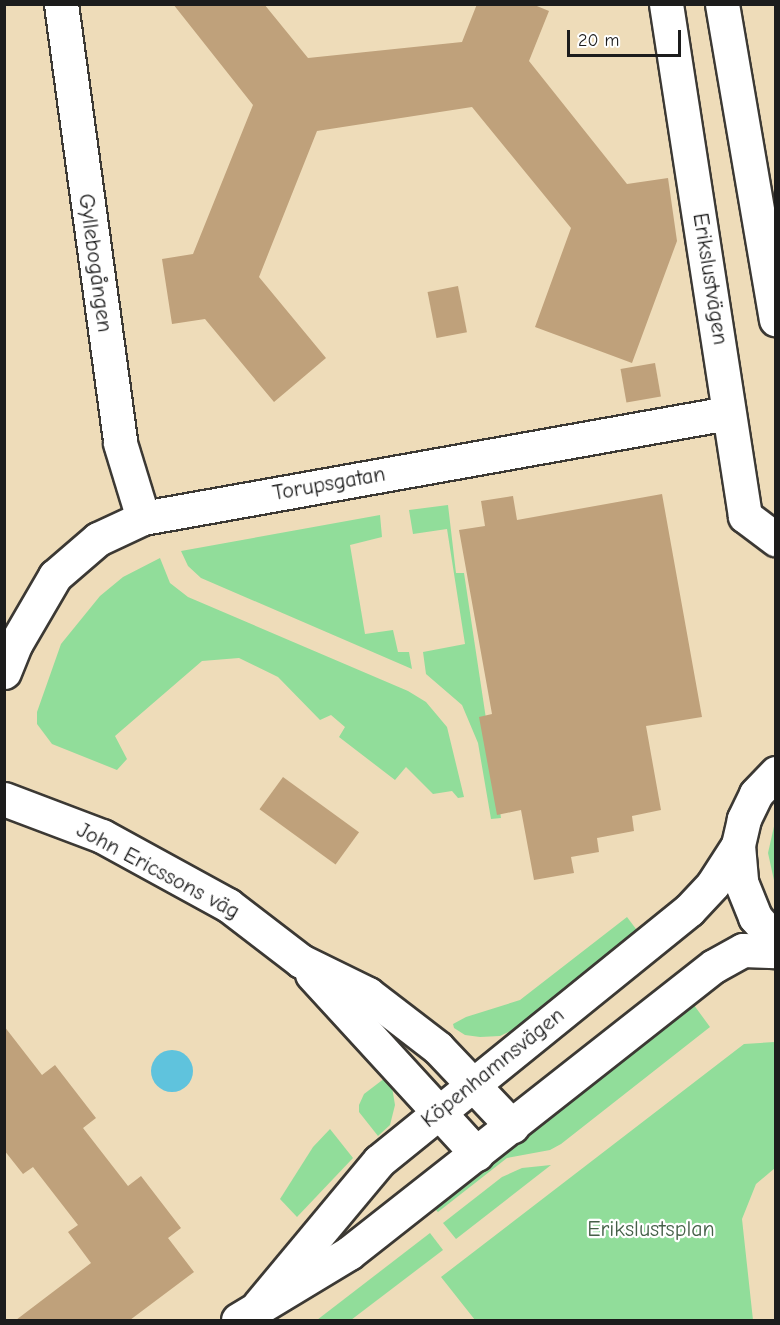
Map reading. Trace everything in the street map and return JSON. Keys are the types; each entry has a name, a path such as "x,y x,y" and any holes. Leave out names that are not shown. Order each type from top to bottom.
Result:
{"street":[{"name":"Gyllebogången","path":"61,4 120,443 143,518"},
{"name":"Erikslustvägen","path":"666,4 745,516 776,539"},
{"path":"723,4 776,319"},
{"name":"Torupsgatan","path":"4,672 16,643 55,576 98,539 143,518 728,413"},
{"name":"Köpenhamnsvägen","path":"776,773 756,794 744,819 738,845 741,882 755,917 776,941"},
{"name":"John Ericssons väg","path":"4,799 112,841 228,905 301,961 477,1154"},
{"name":"Köpenhamnsvägen","path":"248,1313 379,1161 689,910 714,884 738,845"},
{"name":"Köpenhamnsvägen","path":"248,1313 349,1253 714,966 743,950 776,951"},
{"name":"John Ericssons väg","path":"301,961 368,994 438,1048 474,1083 512,1126"}],"green space":[{"path":"448,505 456,573 464,573 501,818 491,819 478,743 462,705 426,674 423,652 465,644 447,529 413,534 409,510"},
{"path":"380,515 382,537 350,545 365,634 393,630 398,652 409,652 412,669 201,578 188,566 181,551"},
{"path":"160,558 170,583 188,597 408,691 426,702 447,727 464,797 458,798 452,791 433,794 406,767 395,780 339,737 345,727 331,715 320,720 278,677 239,658 202,661 115,736 127,759 117,770 52,744 37,724 37,712 61,644 100,596 123,577"},
{"path":"775,822 775,885 768,853"},
{"path":"627,917 639,933 521,1026 500,1036 480,1037 465,1035 454,1028 453,1024 466,1017 520,1000"},
{"path":"691,1001 710,1027 561,1144 550,1150 507,1158 438,1212 432,1206"},
{"name":"Erikslustsplan","path":"775,1042 775,1168 756,1184 742,1219 753,1320 475,1320 441,1277 744,1044"},
{"path":"385,1078 392,1087 395,1105 390,1125 378,1136 359,1112 359,1105 364,1094"},
{"path":"330,1129 353,1158 297,1217 280,1199 313,1147"},
{"path":"551,1165 456,1239 443,1223 502,1177 522,1168"},
{"path":"430,1233 443,1250 351,1320 317,1320"}],"water":[{"path":"172,1050 187,1056 193,1071 187,1086 172,1092 157,1086 151,1071 157,1056"}],"building":[{"path":"173,4 264,4 308,58 462,42 477,4 532,4 549,11 529,61 627,184 668,178 677,241 632,363 535,327 571,228 472,107 317,131 259,277 326,358 274,402 205,319 172,324 162,259 193,254 253,105"},
{"path":"458,286 467,332 437,338 428,292"},
{"path":"655,363 661,396 626,403 621,369"},
{"path":"662,494 702,717 646,726 661,810 632,816 634,831 597,838 599,852 571,857 574,873 534,880 521,810 497,815 479,717 492,714 459,530 485,526 481,501 513,496 517,520"},
{"path":"283,777 359,832 336,865 259,809"},
{"path":"4,1026 42,1075 55,1065 96,1118 83,1128 128,1186 141,1176 181,1228 168,1238 194,1272 130,1320 16,1320 91,1263 68,1232 78,1225 33,1167 23,1174 4,1150"}]}
